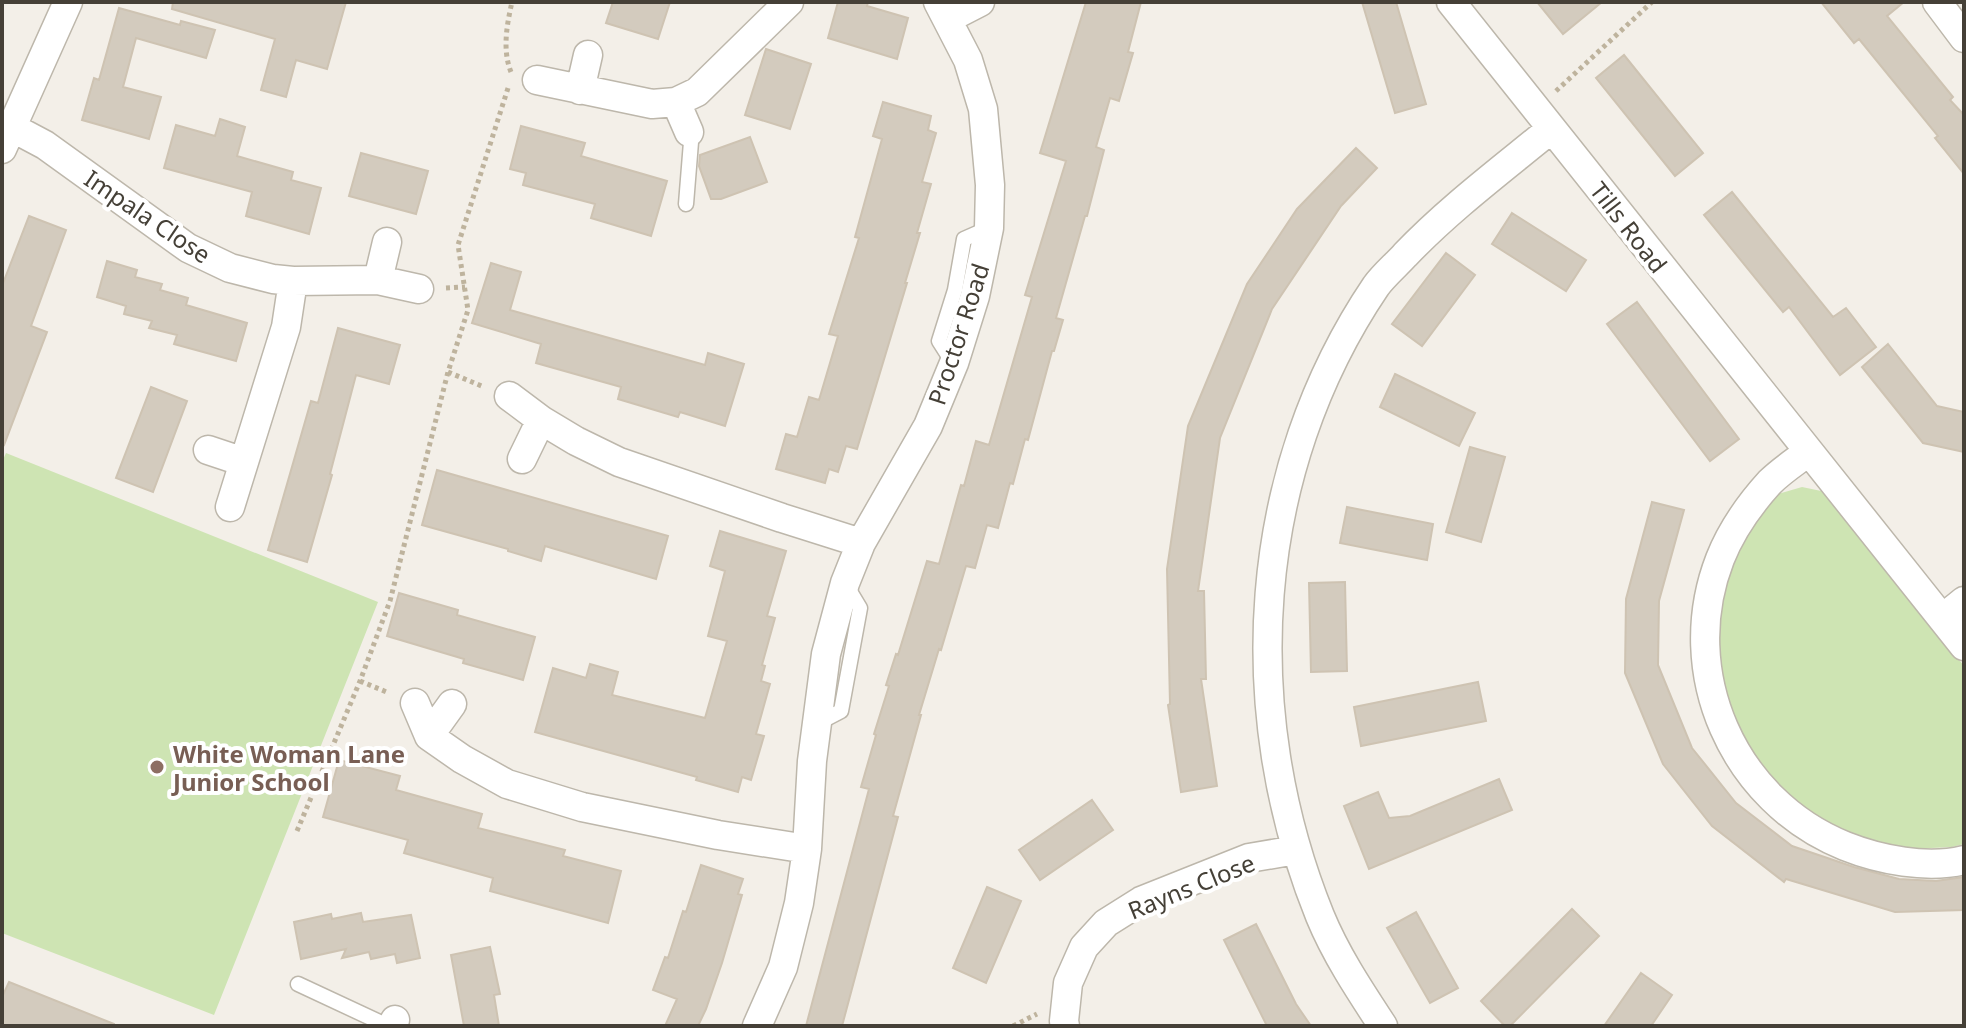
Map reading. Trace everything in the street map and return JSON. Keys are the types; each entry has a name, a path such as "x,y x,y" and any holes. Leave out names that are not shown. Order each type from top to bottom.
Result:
{"street":[{"name":"Impala Close","path":"68,2 7,138 45,145 188,248 230,268 273,279 378,280 419,289"},
{"path":"537,80 652,104 676,102 697,92 789,2"},
{"name":"Proctor Road","path":"757,1026 783,967 799,903 826,654 845,583 861,543 928,426 954,363 975,296 989,228 990,185 983,109 968,60 942,10 980,2"},
{"name":"Tills Road","path":"1451,2 1808,452 1953,609 1964,646"},
{"path":"1937,2 1964,38"},
{"path":"580,90 588,55"},
{"path":"676,102 689,132"},
{"path":"1383,1026 1355,984 1321,919 1296,850 1276,759 1267,669 1270,575 1282,505 1308,420 1340,347 1378,284 1543,120"},
{"path":"378,280 387,242"},
{"path":"230,507 286,327 293,281"},
{"path":"509,396 576,441 619,462 861,543"},
{"path":"522,459 541,420"},
{"path":"208,450 244,462"},
{"path":"1808,452 1771,481 1742,517 1720,558 1708,603 1705,649 1712,695 1728,739 1752,778 1784,811 1823,837 1866,855 1911,863 1964,860"},
{"path":"415,703 429,736 507,784 582,807 718,835 807,849"},
{"path":"429,736 452,704"},
{"name":"Rayns Close","path":"1065,1026 1068,983 1084,947 1106,923 1141,901 1249,858 1296,850"}],"lane":[{"path":"686,204 691,142 689,132"},
{"path":"298,984 392,1024"}],"path":[{"path":"297,831 390,601 448,372 468,310 458,245 513,74 507,61 512,2"},
{"path":"1543,120 1652,2"},
{"path":"448,372 509,396"}],"green space":[{"name":"White Woman Lane Junior School","path":"6,453 378,602 214,1015 2,933 2,462"},
{"path":"1802,487 1826,492 1964,666 1964,844 1910,849 1868,842 1828,826 1762,772 1740,736 1725,696 1715,618 1731,561 1752,520 1778,494"}],"building":[{"path":"173,2 346,2 327,69 296,60 286,97 261,90 275,39 172,9"},
{"path":"613,2 670,2 658,39 606,23"},
{"path":"838,2 868,2 867,6 908,18 897,59 828,38"},
{"path":"1086,2 1141,2 1128,52 1133,53 1119,101 1110,98 1096,147 1104,150 1056,318 1063,320 998,528 987,525 975,568 966,566 939,649 893,816 898,817 842,1026 806,1026 869,789 861,787 889,686 886,685 927,561 939,564 976,441 989,445 1032,297 1025,295 1066,161 1040,153"},
{"path":"1362,2 1396,2 1426,104 1395,113"},
{"path":"1537,2 1602,2 1563,34"},
{"path":"1821,2 1904,2 1887,16 1964,115 1964,174 1935,138 1938,136 1859,39 1854,43"},
{"path":"119,8 180,25 181,21 215,30 206,58 136,38 123,87 161,97 149,139 82,120 94,78 99,80"},
{"path":"766,49 811,64 790,129 745,115"},
{"path":"1624,55 1703,153 1675,176 1596,78"},
{"path":"883,102 931,116 928,130 936,133 922,182 931,184 907,283 857,449 846,446 838,472 829,469 825,483 776,469 786,434 797,437 809,397 819,400 838,336 829,334 859,238 855,237 882,139 873,136"},
{"path":"220,119 245,127 237,156 293,172 291,180 321,188 309,234 246,216 252,192 164,168 176,125 215,136"},
{"path":"521,126 585,143 581,156 667,181 651,236 591,218 595,204 523,185 526,173 510,169"},
{"path":"750,137 767,182 721,199 711,199 699,166 700,155"},
{"path":"1356,148 1377,168 1341,206 1272,309 1220,438 1198,591 1204,591 1206,679 1201,679 1217,786 1181,792 1168,705 1167,569 1188,426 1247,284 1297,209"},
{"path":"361,153 428,171 416,214 349,196"},
{"path":"1732,192 1833,317 1846,308 1876,347 1840,375 1789,307 1783,312 1704,215"},
{"path":"1512,213 1586,260 1566,291 1492,244"},
{"path":"29,216 66,230 31,326 47,332 4,445 2,286"},
{"path":"1446,253 1475,275 1422,346 1392,324"},
{"path":"107,261 137,270 135,277 162,284 160,290 188,298 186,305 247,323 236,361 174,344 177,335 149,328 152,321 124,314 126,306 97,297"},
{"path":"491,263 521,272 510,310 705,365 708,353 744,364 725,426 680,412 678,417 618,399 621,387 536,363 541,344 472,323"},
{"path":"1637,302 1739,439 1710,461 1607,324"},
{"path":"338,328 400,345 389,384 356,375 307,562 268,550 311,401 318,403"},
{"path":"1888,344 1937,406 1964,412 1964,452 1923,443 1862,367"},
{"path":"1395,374 1475,413 1459,446 1380,407"},
{"path":"151,387 187,401 153,492 116,478"},
{"path":"1470,447 1505,457 1481,542 1446,532"},
{"path":"437,470 668,536 656,579 545,546 541,561 422,525"},
{"path":"1652,502 1684,510 1659,601 1658,665 1692,748 1736,803 1792,846 1899,879 1936,881 1964,877 1964,910 1895,912 1786,879 1784,882 1712,826 1663,764 1625,673 1626,599"},
{"path":"1347,507 1433,524 1427,560 1340,543"},
{"path":"720,531 786,551 767,616 775,618 762,665 765,666 761,681 770,684 756,734 764,736 751,780 742,777 738,792 696,780 697,777 535,732 553,668 586,678 590,664 618,672 612,695 705,718 727,641 708,636 725,571 710,566"},
{"path":"1345,582 1347,671 1311,672 1309,583"},
{"path":"399,593 458,610 457,615 535,637 523,680 387,636"},
{"path":"1478,682 1486,721 1361,746 1354,707"},
{"path":"339,760 400,776 396,790 482,814 478,828 565,850 563,856 621,871 608,923 490,891 493,878 404,853 408,840 323,817"},
{"path":"1499,779 1512,810 1369,869 1344,806 1378,792 1389,818 1410,816"},
{"path":"1092,800 1113,830 1040,880 1019,850"},
{"path":"701,865 743,879 738,894 742,895 722,963 698,1026 665,1026 677,999 653,990 665,957 668,958 683,911 686,912"},
{"path":"987,887 1021,901 986,983 953,968"},
{"path":"1572,909 1599,936 1510,1026 1505,1026 1481,1001"},
{"path":"1416,912 1458,988 1430,1003 1387,928"},
{"path":"361,913 363,922 411,915 420,958 397,963 395,954 371,959 369,952 342,958 346,949 301,959 294,922 331,914 332,919"},
{"path":"1256,924 1296,1004 1311,1026 1267,1026 1224,940"},
{"path":"490,947 500,994 494,995 499,1026 464,1026 451,955"},
{"path":"1641,973 1672,995 1651,1026 1604,1026"},
{"path":"9,982 114,1026 2,1026 2,997"}],"place":[{"name":"White Woman Lane Junior School","path":"157,767"}]}
